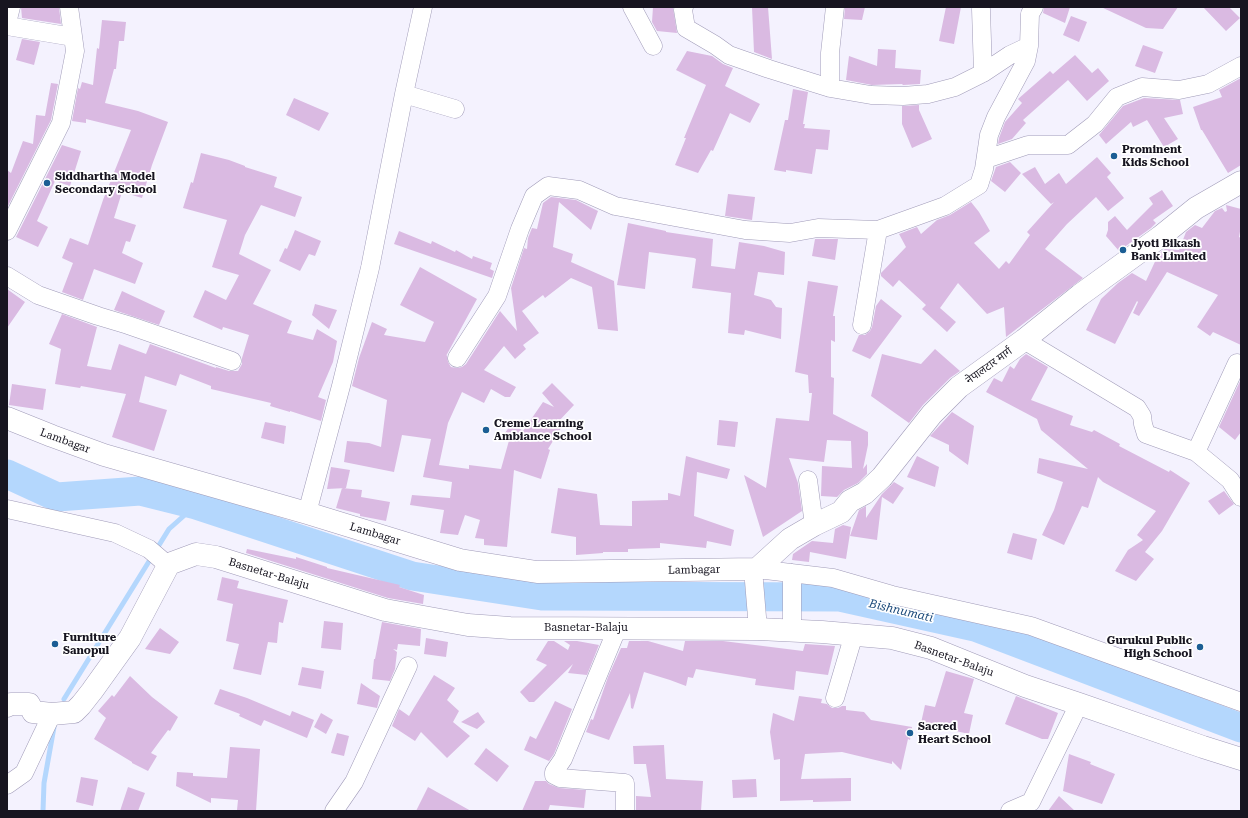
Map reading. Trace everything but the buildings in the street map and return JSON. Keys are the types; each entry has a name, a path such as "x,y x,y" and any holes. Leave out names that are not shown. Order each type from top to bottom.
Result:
{"street":[{"path":"11,7 7,25 73,37"},
{"path":"7,231 61,123 75,51 69,7"},
{"path":"307,513 341,386 370,268 404,94 423,7"},
{"path":"632,7 653,46"},
{"path":"684,7 683,10 686,28 715,45 728,55 769,70 830,88 878,95 904,96 928,94 955,87 983,73 1010,55 1029,46"},
{"path":"830,88 830,53 835,7"},
{"path":"457,358 497,296 520,230 534,196 548,186 579,190 615,206 745,230 790,233 818,228 878,230 945,206 979,185 986,159 989,135 996,117 1026,61 1029,46 1030,14 1034,7"},
{"path":"980,9 983,73"},
{"path":"986,159 1028,145 1068,145 1094,124 1117,97 1142,87 1179,90 1208,84 1241,66"},
{"path":"404,94 455,109"},
{"name":"नेपालटार मार्ग","path":"754,574 790,539 814,524 841,512 850,501 865,492 882,477 932,414 959,388 1024,340 1080,295 1160,237 1196,208 1241,182"},
{"path":"862,325 878,230"},
{"path":"7,276 38,295 232,361"},
{"path":"1024,340 1137,408 1142,416 1146,434 1196,452 1230,480 1241,497"},
{"path":"1196,452 1237,363"},
{"name":"Lambagar","path":"7,418 104,455 307,513 460,560 537,572 754,574"},
{"path":"808,480 814,524"},
{"path":"7,510 114,532 149,550 166,562 130,638 77,708 52,714 33,712 28,704 11,704 7,706"},
{"name":"Basnetar-Balaju","path":"166,562 196,554 216,557 385,610 468,625 510,628 618,629 758,623 792,624 854,634 892,638 931,648 1025,686 1241,759"},
{"path":"758,623 754,574 792,580 833,578 892,594 1032,626 1241,702"},
{"path":"792,580 792,624"},
{"path":"618,629 563,759 554,772 554,775 560,778 625,784 625,811"},
{"path":"835,698 854,634"},
{"path":"334,811 354,782 408,666"},
{"path":"1010,811 1031,802 1079,704"},
{"path":"7,785 24,773 52,714"}],"waterway":[{"name":"Bishnumati","path":"7,474 57,497 140,491 196,505 412,576 542,596 840,597 975,627 1241,728"},
{"path":"64,699 169,529 196,505"},
{"path":"43,811 44,783 54,727"}],"place":[{"name":"Prominent Kids School","path":"1114,156"},
{"name":"Siddhartha Model Secondary School","path":"47,183"},
{"name":"Jyoti Bikash Bank Limited","path":"1123,250"},
{"name":"Creme Learning Ambiance School","path":"486,430"},
{"name":"Furniture Sanopul","path":"55,644"},
{"name":"Gurukul Public High School","path":"1200,647"},
{"name":"Sacred Heart School","path":"910,733"}]}
